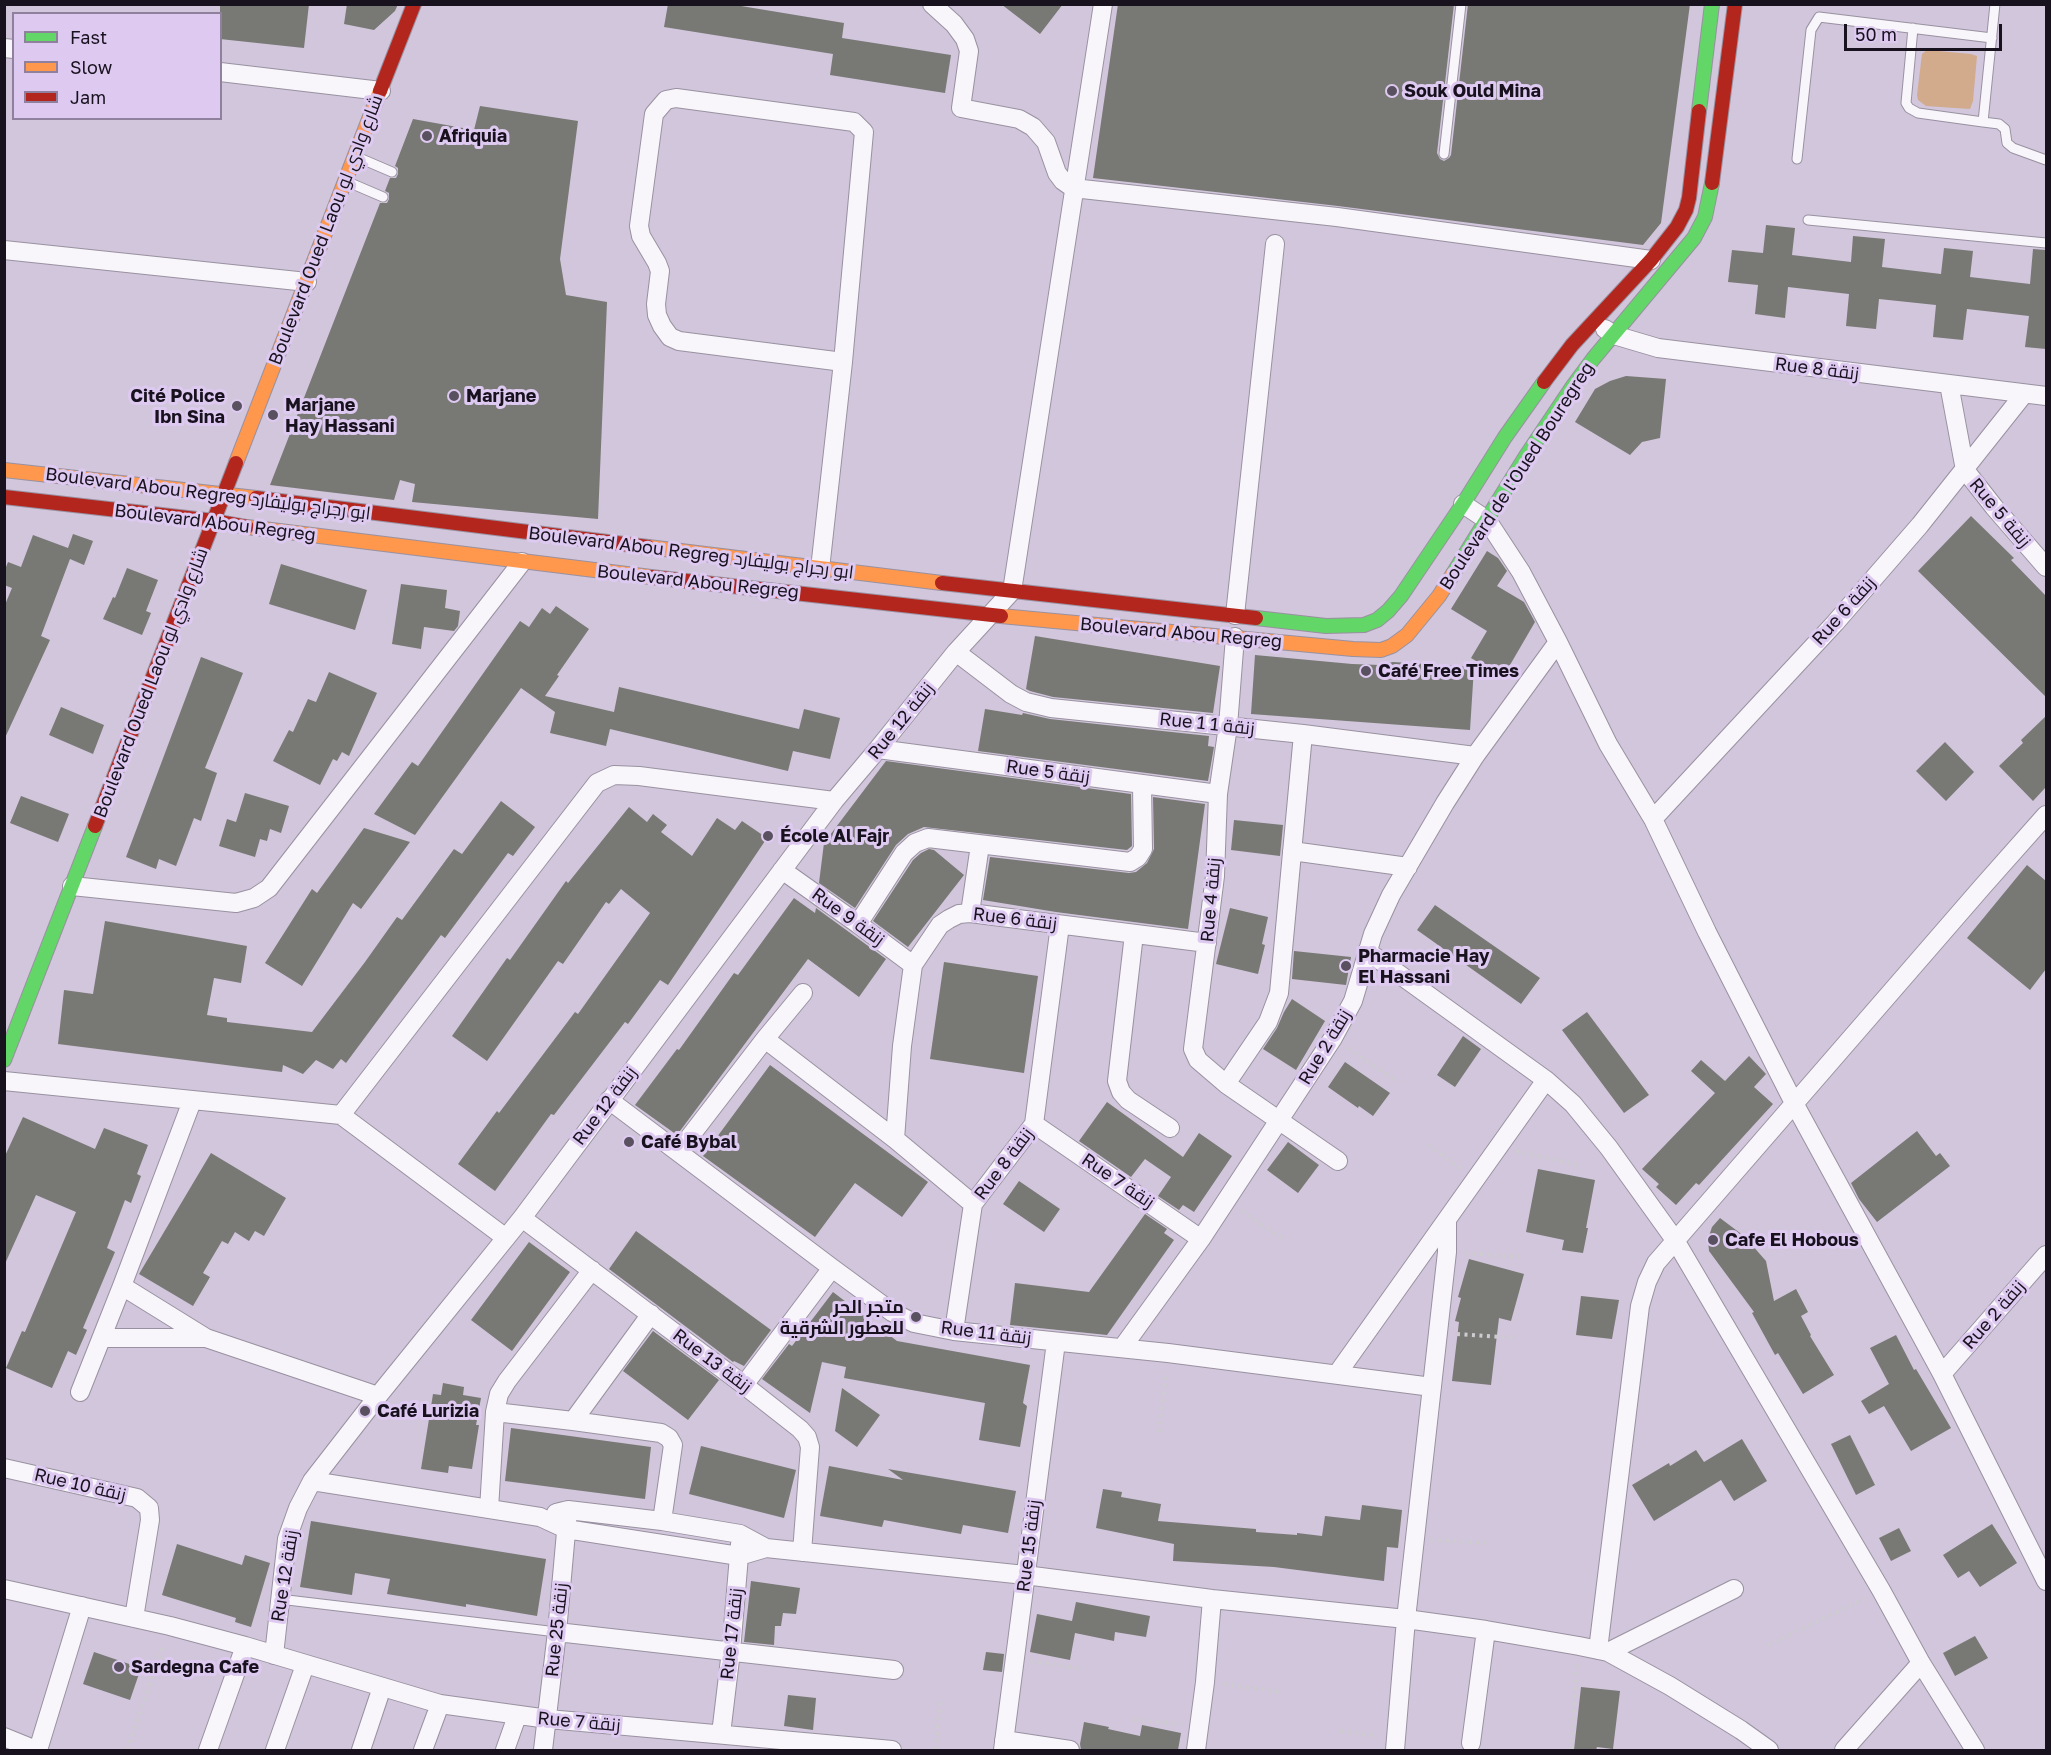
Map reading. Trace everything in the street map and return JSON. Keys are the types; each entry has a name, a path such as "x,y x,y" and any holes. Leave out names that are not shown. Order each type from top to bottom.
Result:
{"main road":[{"name":"Boulevard Oued Laou شارع وادي لو","path":"4,1060 414,4"},
{"name":"Boulevard de l'Oued Bouregreg","path":"1377,620 1388,611 1412,581 1525,410 1572,345 1651,260 1677,227 1686,210 1689,198 1712,4"},
{"name":"Boulevard de l'Oued Bouregreg","path":"1392,646 1417,625 1439,596 1550,418 1593,359 1694,238 1705,217 1714,172 1735,4"},
{"name":"Boulevard Abou Regreg ابو رجراج بوليفارد","path":"4,470 224,494 574,553 820,569 1326,626 1364,625 1377,620"},
{"name":"Boulevard Abou Regreg","path":"5,498 214,520 254,528 522,562 574,553 989,615 1353,649 1381,650 1392,646"}],"street":[{"path":"932,4 954,24 965,39 969,51 961,108 1019,119 1033,127 1046,142 1057,173 1073,188 1337,217 1651,260"},
{"path":"1012,591 1103,4"},
{"path":"222,72 381,91"},
{"path":"820,569 843,362 865,141 864,132 854,122 676,98 666,100 654,114 639,226 641,236 660,271 656,304 657,315 662,326 670,337 679,341 843,362"},
{"path":"1235,615 1275,244"},
{"path":"4,250 307,282"},
{"name":"Rue 8 زنقة","path":"1594,320 1614,335 1658,348 2046,396"},
{"name":"Rue 5 زنقة","path":"1949,384 1965,470 2046,567"},
{"name":"Rue 6 زنقة","path":"1653,819 1835,623 1965,470 2024,394"},
{"path":"1463,504 1487,520 1521,572 1608,744 1653,819 1707,932 1794,1103 1942,1374 2046,1581"},
{"path":"72,886 236,903 254,898 269,888 522,562"},
{"name":"Rue 12 زنقة","path":"274,1656 287,1539 298,1508 312,1481 522,1218 834,801 956,652 1012,591"},
{"name":"Rue 4 زنقة","path":"1235,637 1228,726 1218,794 1215,876 1193,1049 1198,1060 1226,1084 1338,1161"},
{"name":"Rue 2 زنقة","path":"1122,1348 1201,1239 1333,1038 1353,1001 1379,918 1445,803 1475,756 1558,642"},
{"name":"Rue 1 زنقة 1","path":"956,652 1011,694 1026,702 1051,708 1303,734 1475,756"},
{"path":"1226,1084 1268,1022 1279,993 1303,734"},
{"name":"Rue 5 زنقة","path":"878,749 1218,794"},
{"path":"341,1115 597,783 614,775 639,776 834,801"},
{"path":"858,924 904,853 915,843 928,838 1130,862 1138,857 1143,849 1142,785"},
{"path":"1603,1651 1640,1306 1647,1282 1656,1263 2046,815"},
{"path":"970,913 980,845"},
{"path":"1293,851 1408,867"},
{"name":"Rue 9 زنقة","path":"782,870 913,965"},
{"name":"Rue 6 زنقة","path":"895,1139 902,1046 913,965 940,925 959,914 970,913 1207,943"},
{"name":"Rue 8 زنقة","path":"954,1331 974,1204 1034,1124 1060,925"},
{"path":"1134,934 1117,1081 1121,1092 1128,1100 1170,1128"},
{"path":"1367,951 1546,1080 1573,1104 1609,1148 1675,1240 1881,1590 1921,1663 1975,1750"},
{"path":"678,1152 803,993"},
{"path":"765,1039 895,1139 974,1204"},
{"path":"1337,1374 1546,1080"},
{"path":"4,1081 341,1115 506,1238"},
{"name":"Rue 11 زنقة","path":"609,1100 892,1312 914,1323 954,1331 1168,1353 1432,1388"},
{"path":"80,1392 192,1101"},
{"name":"Rue 7 زنقة","path":"1034,1124 1201,1239"},
{"name":"Rue 13 زنقة","path":"522,1218 744,1385 807,1437 810,1447 802,1552"},
{"path":"1395,1744 1406,1619 1447,1252 1447,1222"},
{"name":"Rue 2 زنقة","path":"1942,1374 2046,1255"},
{"path":"744,1385 832,1268"},
{"path":"489,1509 495,1412 500,1394 507,1381 591,1270"},
{"path":"122,1286 206,1338 378,1396"},
{"path":"573,1421 651,1314"},
{"path":"102,1338 206,1338"},
{"name":"Rue 15 زنقة","path":"1003,1745 1056,1342"},
{"path":"495,1412 661,1433 669,1437 673,1445 662,1521"},
{"name":"Rue 10 زنقة","path":"4,1468 137,1498 149,1508 150,1520 134,1618"},
{"path":"312,1481 540,1517 566,1529 740,1556 766,1548"},
{"path":"540,1517 568,1510 662,1521 740,1534 766,1548 1406,1619 1578,1646 1603,1651 1670,1686 1769,1750"},
{"name":"Rue 25 زنقة","path":"543,1750 568,1510"},
{"name":"Rue 17 زنقة","path":"721,1734 731,1651 740,1534"},
{"name":"Rue 7 زنقة","path":"4,1588 170,1626 440,1704 517,1716 721,1734 800,1746 892,1750"},
{"path":"1603,1651 1734,1589"},
{"path":"1196,1750 1212,1599"},
{"path":"4,1737 37,1750 82,1606"},
{"path":"1471,1743 1486,1630"},
{"path":"557,1632 894,1670"},
{"path":"208,1750 245,1646"},
{"path":"1844,1750 1921,1663"},
{"path":"275,1750 305,1665"},
{"path":"361,1750 382,1687"},
{"path":"423,1750 440,1704"},
{"path":"505,1750 517,1716"},
{"path":"1003,1745 1070,1750"}],"lane":[{"path":"1444,154 1461,4"},
{"path":"1983,122 1995,4"},
{"path":"1797,159 1811,30 1819,17 1992,38"},
{"path":"1913,28 1906,103 1909,108 1918,113 1999,124 2005,129 2007,143 2013,148 2046,160"},
{"path":"355,156 392,172"},
{"path":"346,181 383,197"},
{"path":"1808,220 2046,243"},
{"path":"279,1599 557,1632"}],"path":[{"path":"1333,1038 1398,1082"},
{"path":"1428,1145 1475,1178"},
{"path":"1498,1147 1582,1166"},
{"path":"1226,1201 1286,1241"},
{"path":"1447,1252 1521,1257"},
{"path":"1438,1332 1516,1338"},
{"path":"1159,1432 1168,1353"},
{"path":"1416,1540 1490,1543"},
{"path":"1768,1645 1881,1590"},
{"path":"127,1750 170,1626"},
{"path":"1571,1750 1578,1646"},
{"path":"1016,1659 1083,1669"},
{"path":"1205,1682 1282,1692"},
{"path":"936,1750 940,1701"},
{"path":"1134,1720 1200,1726"},
{"path":"1340,1731 1395,1744"}],"shaded area":[{"path":"1927,50 1977,56 1973,101 1970,109 1926,106 1918,100 1922,54"}],"building":[{"path":"220,4 309,4 304,48 222,39 222,12 220,12"},
{"path":"347,4 398,4 395,11 374,30 344,24"},
{"path":"668,4 729,4 844,23 842,38 951,55 945,93 830,75 833,54 664,27"},
{"path":"1001,4 1063,4 1040,34"},
{"name":"Souk Ould Mina","path":"1118,4 1454,4 1437,153 1444,161 1451,155 1468,4 1690,4 1661,223 1643,245 1338,206 1093,178"},
{"name":"Marjane","path":"480,106 578,121 560,259 566,295 607,302 598,519 412,502 415,484 400,480 394,500 270,485 380,203 387,203 389,199 389,193 385,191 390,178 396,178 398,174 398,168 395,166 413,119 474,130"},
{"path":"1766,225 1795,228 1792,255 1851,262 1853,236 1885,239 1882,267 1941,274 1944,248 1973,251 1970,277 2030,284 2033,249 2046,250 2046,349 2025,347 2029,316 1967,309 1963,340 1933,337 1936,305 1879,299 1876,329 1846,326 1849,294 1788,287 1785,318 1755,314 1758,285 1728,282 1732,250 1763,253"},
{"path":"1626,376 1666,379 1660,438 1642,442 1630,455 1575,422 1595,389"},
{"path":"1971,516 2014,558 2011,560 2046,596 2046,697 1918,571"},
{"path":"73,534 93,541 84,565 70,559 41,636 50,640 4,740 4,607 12,588 4,585 4,572 8,562 21,567 33,535 68,548"},
{"path":"1487,551 1498,558 1507,571 1497,586 1524,602 1535,622 1503,677 1471,658 1487,631 1451,609"},
{"path":"281,564 367,590 355,630 269,604"},
{"path":"127,568 158,580 146,611 151,613 142,635 103,619 113,597 115,598"},
{"path":"401,584 447,590 445,608 460,611 458,626 454,631 424,627 421,649 392,644"},
{"path":"556,606 589,629 545,696 614,712 619,687 799,729 804,709 840,718 830,759 793,751 788,771 610,729 606,746 550,733 555,712 521,688 415,835 374,814 412,762 418,766 520,621 529,627 542,608 550,614"},
{"path":"1035,636 1220,666 1213,713 1053,697 1030,691 1026,689"},
{"path":"1255,655 1352,664 1380,665 1393,662 1474,667 1470,730 1251,714"},
{"path":"201,657 243,673 205,768 217,773 201,821 194,818 176,866 159,859 156,869 126,857"},
{"path":"329,672 377,693 349,756 342,752 337,761 333,759 320,785 273,761 289,730 293,732 308,699 316,702"},
{"path":"61,707 104,725 93,754 49,735"},
{"path":"985,709 1022,715 1023,713 1050,719 1209,736 1208,746 1214,747 1208,781 978,751"},
{"path":"2046,716 2046,787 2033,801 1999,766"},
{"path":"1945,742 1974,772 1946,801 1916,771"},
{"path":"886,761 1131,794 1132,846 1127,850 924,827 908,834 896,845 855,908 819,883 824,843"},
{"path":"245,793 289,806 281,833 270,829 267,841 260,839 255,857 219,846 227,819 236,822"},
{"path":"21,796 69,814 58,842 10,823"},
{"path":"1153,797 1205,804 1188,929 983,900 990,857 1136,872 1147,863 1154,849"},
{"path":"501,801 535,827 513,856 508,853 445,938 441,935 346,1063 341,1059 333,1069 316,1060 303,1074 283,1065 282,1072 58,1044 64,990 93,994 105,921 247,946 241,983 214,978 207,1015 227,1018 227,1022 312,1032 397,917 402,920 454,849 462,854"},
{"path":"629,807 647,822 653,814 667,825 661,832 692,856 717,818 735,830 742,821 767,838 668,985 660,980 628,1024 625,1022 554,1115 551,1114 495,1191 458,1164 575,1012 578,1014 650,913 621,889 609,904 606,902 563,964 558,961 487,1061 452,1036 507,958 510,960 566,881 568,883"},
{"path":"1234,820 1283,825 1280,856 1231,850"},
{"path":"364,828 410,842 361,909 353,903 302,986 265,963 312,889 317,893"},
{"path":"929,849 934,850 964,875 908,947 873,921 913,860"},
{"path":"2027,865 2046,881 2046,969 2030,990 1967,938"},
{"path":"794,898 815,913 816,908 886,959 859,997 808,959 677,1135 635,1105 677,1049 679,1050 734,973 738,975"},
{"path":"1435,905 1540,978 1521,1004 1417,930"},
{"path":"1230,908 1268,917 1262,944 1265,945 1258,974 1216,964"},
{"path":"1294,951 1351,957 1346,985 1292,979"},
{"path":"944,962 1038,976 1024,1073 930,1059"},
{"path":"1292,999 1325,1021 1296,1070 1263,1049"},
{"path":"1587,1012 1649,1095 1624,1113 1562,1030"},
{"path":"1463,1036 1481,1049 1455,1087 1437,1075"},
{"path":"1749,1056 1766,1074 1754,1087 1773,1104 1699,1185 1696,1183 1676,1205 1656,1187 1659,1184 1642,1169 1715,1093 1691,1071 1701,1060 1725,1081"},
{"path":"1345,1062 1390,1093 1373,1116 1328,1087"},
{"path":"770,1065 928,1182 902,1217 855,1183 815,1237 703,1156"},
{"path":"1107,1102 1183,1157 1199,1133 1232,1156 1194,1212 1183,1205 1179,1210 1158,1196 1171,1177 1145,1159 1131,1177 1079,1141"},
{"path":"23,1117 95,1149 104,1128 148,1145 137,1174 141,1176 131,1203 125,1200 107,1248 115,1252 83,1328 87,1330 76,1355 68,1351 52,1388 6,1368 22,1331 25,1332 76,1212 36,1195 4,1266 4,1158"},
{"path":"1917,1131 1936,1156 1940,1153 1950,1166 1877,1222 1859,1199 1851,1183"},
{"path":"1288,1142 1319,1165 1298,1193 1267,1170"},
{"path":"211,1153 286,1198 264,1236 255,1231 249,1241 235,1232 228,1244 222,1241 203,1273 210,1277 193,1306 139,1274"},
{"path":"1538,1169 1595,1180 1583,1253 1562,1250 1564,1240 1526,1232"},
{"path":"1019,1181 1060,1209 1044,1232 1003,1204"},
{"path":"1145,1214 1167,1229 1164,1233 1174,1240 1107,1335 1010,1325 1015,1283 1089,1292"},
{"path":"1720,1218 1744,1236 1766,1261 1774,1301 1796,1289 1808,1312 1801,1316 1810,1336 1834,1375 1803,1394 1778,1353 1775,1355 1752,1313 1754,1312 1709,1251 1708,1239 1712,1227"},
{"path":"636,1231 771,1330 744,1366 733,1362 609,1269"},
{"path":"529,1242 570,1272 512,1351 471,1320"},
{"path":"1469,1259 1524,1274 1511,1321 1499,1318 1491,1385 1452,1381 1459,1322 1455,1321 1461,1298 1458,1297"},
{"path":"833,1292 897,1341 1030,1365 1023,1403 1027,1406 1020,1447 979,1440 985,1403 844,1378 846,1367 822,1362 810,1413 762,1379 789,1344 792,1346"},
{"path":"1581,1296 1619,1300 1612,1339 1576,1335"},
{"path":"653,1331 719,1380 688,1420 623,1371"},
{"path":"1896,1335 1914,1370 1916,1369 1951,1428 1911,1451 1884,1406 1869,1414 1861,1401 1889,1384 1870,1348"},
{"path":"443,1383 464,1387 463,1395 481,1398 472,1469 449,1466 448,1473 421,1469 433,1394 441,1395"},
{"path":"842,1388 880,1415 857,1447 835,1431"},
{"path":"511,1428 651,1447 645,1499 505,1481"},
{"path":"1850,1435 1875,1485 1856,1495 1831,1444"},
{"path":"1742,1439 1767,1481 1734,1501 1721,1480 1654,1521 1632,1485 1696,1450 1704,1462"},
{"path":"701,1446 796,1470 784,1518 689,1494"},
{"path":"829,1466 903,1480 888,1469 1016,1491 1008,1533 963,1525 961,1534 884,1520 882,1527 820,1516"},
{"path":"1103,1489 1122,1492 1121,1497 1161,1504 1158,1521 1256,1529 1256,1532 1297,1535 1297,1533 1322,1536 1325,1516 1360,1520 1362,1505 1402,1510 1398,1548 1387,1547 1384,1581 1274,1567 1173,1561 1174,1544 1096,1528"},
{"path":"311,1521 546,1559 537,1616 387,1594 390,1579 355,1573 352,1595 300,1587"},
{"path":"1992,1524 2017,1563 1980,1587 1969,1571 1958,1578 1943,1555"},
{"path":"1899,1528 1911,1551 1891,1561 1879,1538"},
{"path":"177,1544 242,1565 245,1555 270,1563 251,1627 235,1622 236,1618 162,1595"},
{"path":"751,1581 800,1588 796,1614 783,1613 781,1626 775,1626 774,1645 744,1642"},
{"path":"1076,1602 1150,1616 1146,1637 1115,1632 1114,1641 1075,1633 1070,1660 1030,1652 1037,1614 1072,1621"},
{"path":"1975,1636 1988,1658 1955,1676 1943,1653"},
{"path":"94,1652 141,1668 130,1700 83,1684"},
{"path":"986,1652 1004,1654 1002,1672 983,1670"},
{"path":"1581,1687 1620,1691 1613,1749 1597,1747 1596,1750 1574,1750"},
{"path":"788,1695 816,1698 813,1730 784,1726"},
{"path":"1084,1722 1140,1736 1142,1725 1181,1733 1178,1750 1081,1750"}],"traffic: fast":[{"path":"1699,111 1712,4"},
{"path":"1453,574 1526,456 1573,386 1694,238 1705,217 1712,183"},
{"path":"1256,618 1326,626 1364,625 1377,620 1388,611 1401,596 1505,437 1544,382"},
{"path":"4,1060 95,826"}],"traffic: slow":[{"path":"236,463 380,91"},
{"path":"4,470 256,498"},
{"path":"247,527 651,577"},
{"path":"648,547 942,583"},
{"path":"1001,616 1381,650 1392,646 1407,635 1439,596 1453,574"}],"traffic: jam":[{"path":"380,91 414,4"},
{"path":"1712,183 1735,4"},
{"path":"1544,382 1572,345 1651,260 1677,227 1686,210 1689,198 1699,111"},
{"path":"95,826 236,463"},
{"path":"4,497 214,521 247,527"},
{"path":"256,498 648,547"},
{"path":"651,577 1001,616"},
{"path":"942,583 1256,618"}],"place":[{"name":"Souk Ould Mina","path":"1392,91"},
{"name":"Afriquia","path":"427,136"},
{"name":"Marjane","path":"454,396"},
{"name":"Cité Police Ibn Sina","path":"237,406"},
{"name":"Marjane Hay Hassani","path":"273,415"},
{"name":"Café Free Times","path":"1366,671"},
{"name":"École Al Fajr","path":"768,836"},
{"name":"Pharmacie Hay El Hassani","path":"1346,966"},
{"name":"Café Bybal","path":"629,1142"},
{"name":"Cafe El Hobous","path":"1713,1240"},
{"name":"متجر الحر للعطور الشرقية","path":"916,1317"},
{"name":"Café Lurizia","path":"365,1411"},
{"name":"Sardegna Cafe","path":"119,1667"}]}
